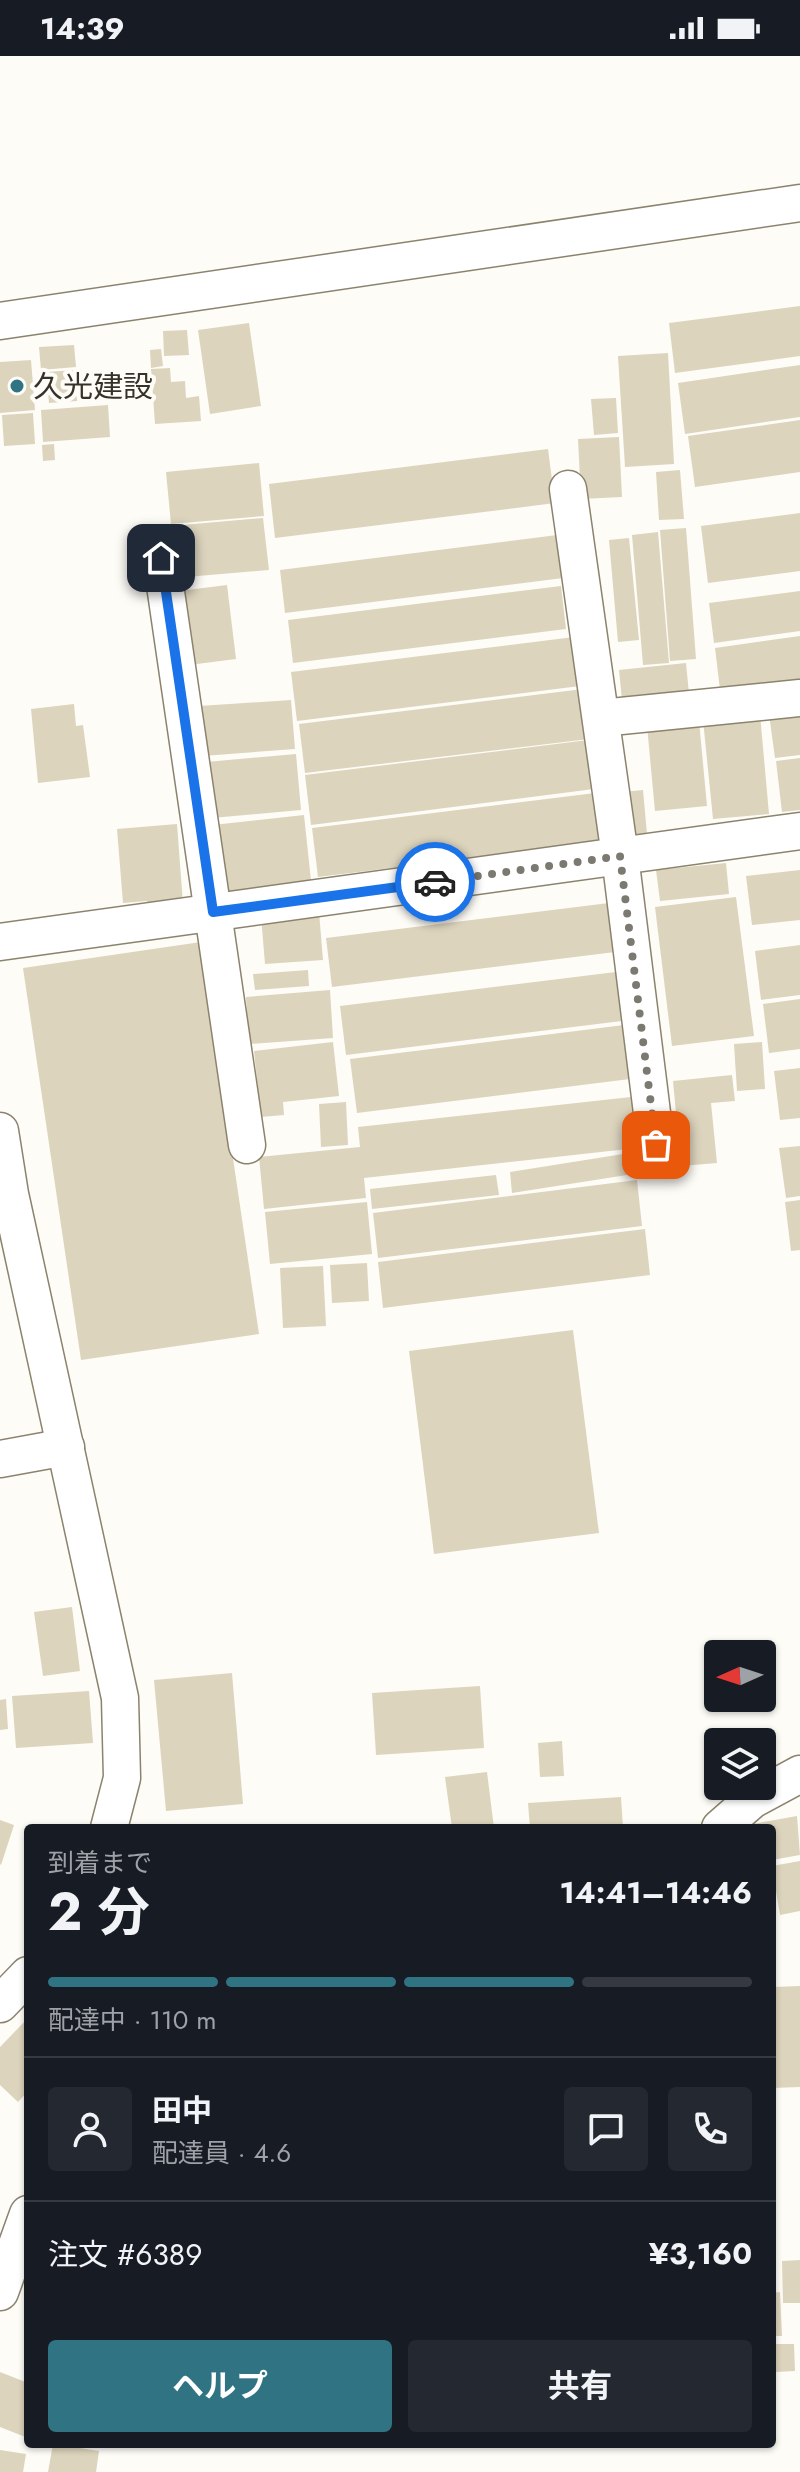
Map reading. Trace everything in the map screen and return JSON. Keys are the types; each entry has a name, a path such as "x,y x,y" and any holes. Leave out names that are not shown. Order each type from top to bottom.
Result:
{"street":[{"path":"0,321 800,203"},
{"path":"568,489 620,856 656,1145"},
{"path":"161,558 247,1145"},
{"path":"601,718 800,698"},
{"path":"0,942 800,831"},
{"path":"0,1131 10,1194 120,1698 122,1778 110,1824"},
{"path":"0,1459 66,1447"},
{"path":"725,1824 752,1800 800,1774"},
{"path":"0,2004 24,1979"},
{"path":"0,2292 24,2225"}],"building":[{"path":"800,306 800,356 675,373 669,323"},
{"path":"249,323 261,406 210,414 198,330"},
{"path":"187,330 189,355 164,356 163,331"},
{"path":"74,345 76,367 41,370 39,347"},
{"path":"161,349 163,366 151,368 150,350"},
{"path":"668,353 674,464 625,467 618,356"},
{"name":"久光建設","path":"31,360 35,410 0,413 0,362"},
{"path":"800,365 800,417 685,434 678,383"},
{"path":"170,368 171,382 185,381 186,398 199,396 201,421 155,424 151,369"},
{"path":"75,370 77,401 49,403 46,372"},
{"path":"616,398 618,433 594,435 591,399"},
{"path":"108,405 110,437 43,442 41,410"},
{"path":"33,413 35,444 4,446 2,415"},
{"path":"800,420 800,472 695,487 688,436"},
{"path":"619,437 622,497 581,499 578,439"},
{"path":"54,444 55,460 43,461 42,445"},
{"path":"548,449 555,503 275,538 269,484"},
{"path":"259,463 264,516 171,524 166,472"},
{"path":"680,470 684,519 659,520 656,472"},
{"path":"800,513 800,571 708,583 701,526"},
{"path":"263,518 269,570 175,578 171,526"},
{"path":"686,528 696,659 670,661 660,530"},
{"path":"658,532 669,663 643,665 632,535"},
{"path":"557,535 563,578 285,613 280,570"},
{"path":"629,538 639,640 618,642 609,540"},
{"path":"227,585 236,659 189,665 179,591"},
{"path":"561,586 566,629 293,663 288,620"},
{"path":"800,591 800,631 714,643 709,603"},
{"path":"800,636 800,688 721,698 715,648"},
{"path":"574,637 580,686 297,721 291,672"},
{"path":"686,663 690,704 623,710 619,670"},
{"path":"583,689 589,739 305,773 299,724"},
{"path":"291,700 295,749 203,756 199,706"},
{"path":"74,704 76,726 83,725 90,777 38,783 31,709"},
{"path":"800,710 800,755 775,758 769,714"},
{"path":"760,714 769,814 713,819 703,720"},
{"path":"699,721 707,806 655,811 647,726"},
{"path":"588,740 594,789 311,825 305,775"},
{"path":"296,754 301,810 212,818 206,762"},
{"path":"800,758 800,810 782,812 776,761"},
{"path":"643,790 647,834 628,836 623,792"},
{"path":"595,793 601,842 318,877 312,828"},
{"path":"304,815 312,890 221,899 213,825"},
{"path":"177,824 183,904 148,907 147,901 123,903 117,829"},
{"path":"726,863 729,894 660,901 656,870"},
{"path":"800,870 800,920 752,925 746,876"},
{"path":"736,897 754,1036 672,1046 655,907"},
{"path":"609,903 615,952 332,987 326,938"},
{"path":"319,912 323,960 265,964 261,916"},
{"path":"201,942 259,1334 81,1360 23,968"},
{"path":"800,945 800,995 761,1000 755,951"},
{"path":"308,970 309,986 255,990 253,974"},
{"path":"624,971 630,1020 346,1055 340,1006"},
{"path":"330,990 333,1038 249,1044 246,997"},
{"path":"800,999 800,1049 769,1053 763,1004"},
{"path":"632,1024 638,1078 357,1113 350,1059"},
{"path":"333,1042 339,1096 283,1102 284,1115 261,1117 254,1051"},
{"path":"762,1042 765,1089 737,1091 734,1044"},
{"path":"800,1068 800,1118 780,1120 774,1071"},
{"path":"732,1075 735,1101 711,1103 717,1163 681,1166 673,1081"},
{"path":"640,1096 646,1147 364,1178 366,1198 264,1209 259,1157 360,1147 358,1127"},
{"path":"346,1102 348,1145 321,1147 319,1104"},
{"path":"800,1146 800,1196 786,1198 779,1148"},
{"path":"642,1151 646,1172 512,1193 510,1172"},
{"path":"496,1175 499,1195 372,1209 370,1189"},
{"path":"637,1180 642,1226 378,1258 373,1213"},
{"path":"800,1200 800,1250 791,1251 785,1202"},
{"path":"367,1202 372,1254 270,1264 265,1212"},
{"path":"645,1229 650,1275 383,1308 378,1262"},
{"path":"367,1263 369,1301 332,1303 330,1265"},
{"path":"323,1266 326,1326 283,1328 280,1268"},
{"path":"573,1330 599,1533 434,1554 409,1351"},
{"path":"72,1607 80,1671 43,1676 34,1612"},
{"path":"232,1673 243,1804 166,1811 154,1680"},
{"path":"480,1686 484,1748 376,1755 372,1693"},
{"path":"89,1691 93,1743 16,1748 12,1696"},
{"path":"6,1699 8,1729 0,1730 0,1700"},
{"path":"562,1741 564,1776 540,1777 538,1743"},
{"path":"487,1772 494,1824 451,1824 445,1777"},
{"path":"621,1797 623,1824 530,1824 528,1803"},
{"path":"797,1816 800,1855 776,1859 776,1824 753,1824"},
{"path":"0,1820 14,1825 1,1865 0,1864"},
{"path":"800,1861 800,1911 780,1915 776,1865"},
{"path":"800,1986 800,2087 776,2088 776,1987"},
{"path":"24,2022 24,2095 18,2102 0,2085 0,2047"},
{"path":"800,2260 800,2303 783,2303 782,2261"},
{"path":"776,2292 780,2292 782,2336 776,2336"},
{"path":"776,2344 794,2344 795,2371 776,2372"},
{"path":"0,2372 24,2381 24,2436 0,2427"},
{"path":"52,2448 99,2451 96,2472 48,2472"},
{"path":"0,2450 26,2454 23,2472 0,2472"}],"way so far":[{"path":"435,882 620,856 656,1145"}],"place":[{"name":"久光建設","path":"17,386"}],"route":[{"path":"161,558 213,912 435,882"}]}
